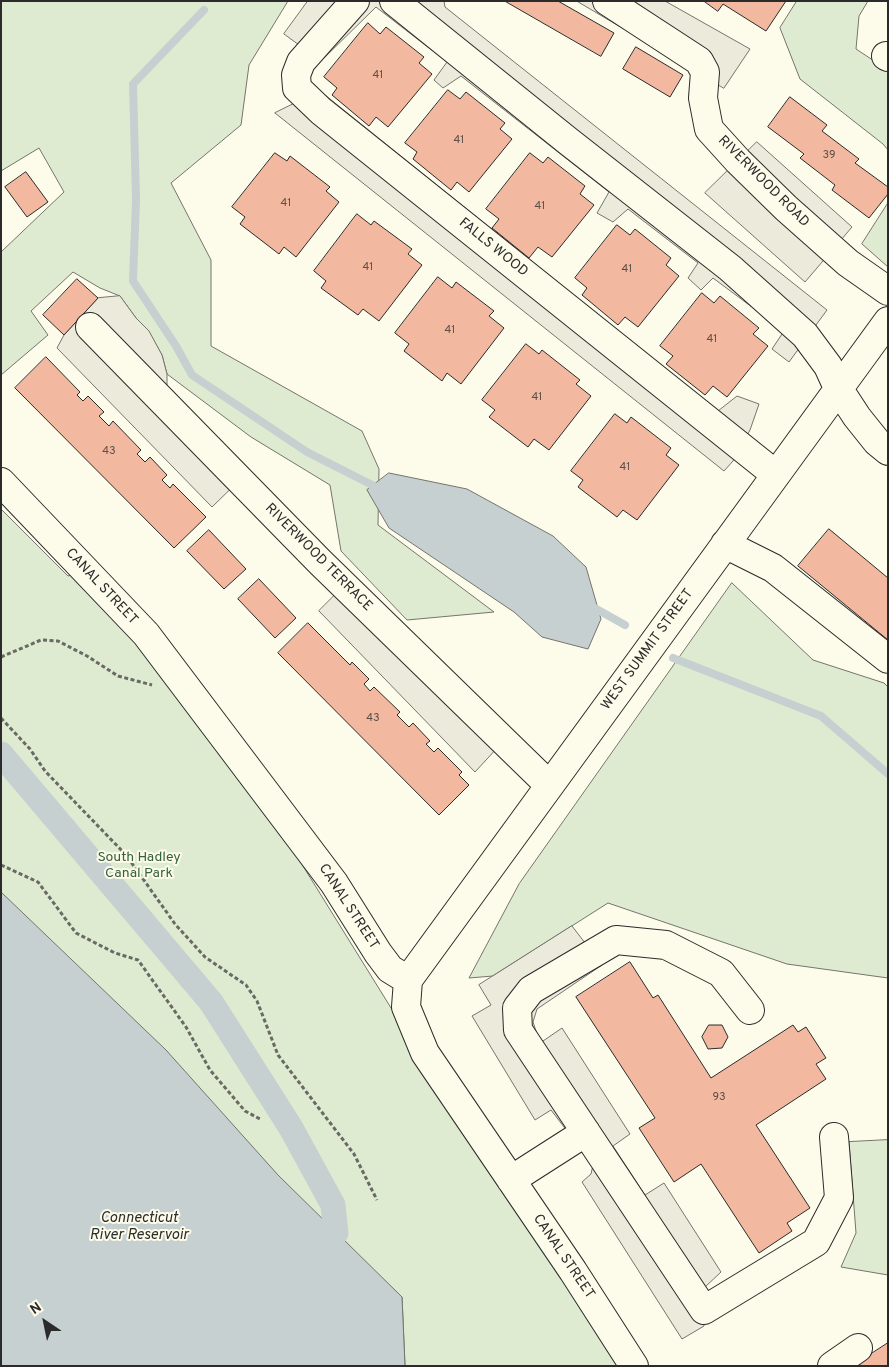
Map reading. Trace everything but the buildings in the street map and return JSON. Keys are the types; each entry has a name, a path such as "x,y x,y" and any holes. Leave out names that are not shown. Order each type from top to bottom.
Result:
{"street":[{"name":"FALLS WOOD","path":"355,1 302,62 296,75 297,88 322,111 775,474"},
{"path":"394,1 730,268 805,335 828,366 838,388 867,429 877,442 888,451"},
{"name":"RIVERWOOD ROAD","path":"607,1 699,61 705,72 703,98 709,129 738,161 786,208 848,263 888,291"},
{"name":"WEST SUMMIT STREET","path":"408,980 888,320"},
{"name":"RIVERWOOD TERRACE","path":"90,327 320,562 549,785"},
{"name":"CANAL STREET","path":"1,482 146,634 334,883 390,969 408,980 406,1007 425,1053 573,1270 634,1366"},
{"path":"725,544 773,568 888,659"},
{"path":"750,1010 721,973 666,945 616,940 531,990 517,1008 518,1030 704,1310 816,1242 839,1198 834,1137"},
{"path":"511,1180 586,1132"},
{"path":"832,1366 858,1348"}],"path":[{"path":"1,657 41,640 58,641 87,656 118,676 192,694"},
{"path":"1,718 30,749 45,771 126,855 181,930 205,957 246,985 257,1001 278,1055 354,1154 378,1200"},
{"path":"1,865 38,882 76,933 115,953 138,960 186,1027 210,1070 245,1111 260,1119"}],"green space":[{"path":"1,1 288,1 249,65 241,125 171,183 211,260 211,346 362,431 379,469 378,525 494,612 407,620 341,551 330,485 251,437 167,374 162,355 149,332 120,296 100,288 73,272 31,311 48,335 1,375 1,252 64,192 39,148 1,171"},
{"path":"797,1 868,1 859,16 856,49 888,70 888,150 883,144 800,79 780,28"},
{"path":"888,203 888,267 862,244"},
{"name":"South Hadley Canal Park","path":"1,509 68,576 86,571 218,729 481,1153 632,1366 405,1366 402,1297 1,925"},
{"path":"732,583 813,660 884,683 888,687 888,978 787,964 608,903 493,976 469,978 519,884"},
{"path":"888,1140 888,1275 841,1267 856,1233 849,1142"}],"shaded area":[{"path":"308,1 444,1 445,7 827,310 789,362 772,349 784,331 713,278 701,290 688,278 698,263 628,209 613,222 597,213 609,192 461,76 443,88 434,80 447,62 376,7 321,61 284,34"},
{"path":"577,1 665,1 750,49 724,88"},
{"path":"320,91 718,411 737,396 759,404 750,430 733,461 724,471 275,113"},
{"path":"757,142 852,227 805,282 705,193"},
{"path":"120,296 136,318 149,331 162,355 167,374 167,387 248,472 212,507 57,348 64,335 98,298"},
{"path":"353,577 510,734 475,772 319,611"},
{"path":"572,926 602,965 537,1009 533,1022 538,1037 543,1041 562,1028 630,1134 613,1146 645,1195 664,1183 721,1272 705,1287 704,1326 682,1339 582,1182 591,1174 593,1165 551,1110 535,1120 472,1016 491,1005 479,985"}],"water":[{"path":"389,473 467,489 553,536 586,567 601,619 588,649 542,637 514,612 389,528 367,490"},
{"name":"Connecticut River Reservoir","path":"1,892 166,1050 278,1175 402,1297 405,1366 1,1366"}],"waterway":[{"path":"204,10 133,84 136,200 133,281 176,346 192,375 307,452 382,490"},
{"path":"591,606 625,625"},
{"path":"673,658 821,716 888,774"},
{"path":"1,754 211,1002 291,1128 333,1205 336,1233"}]}
